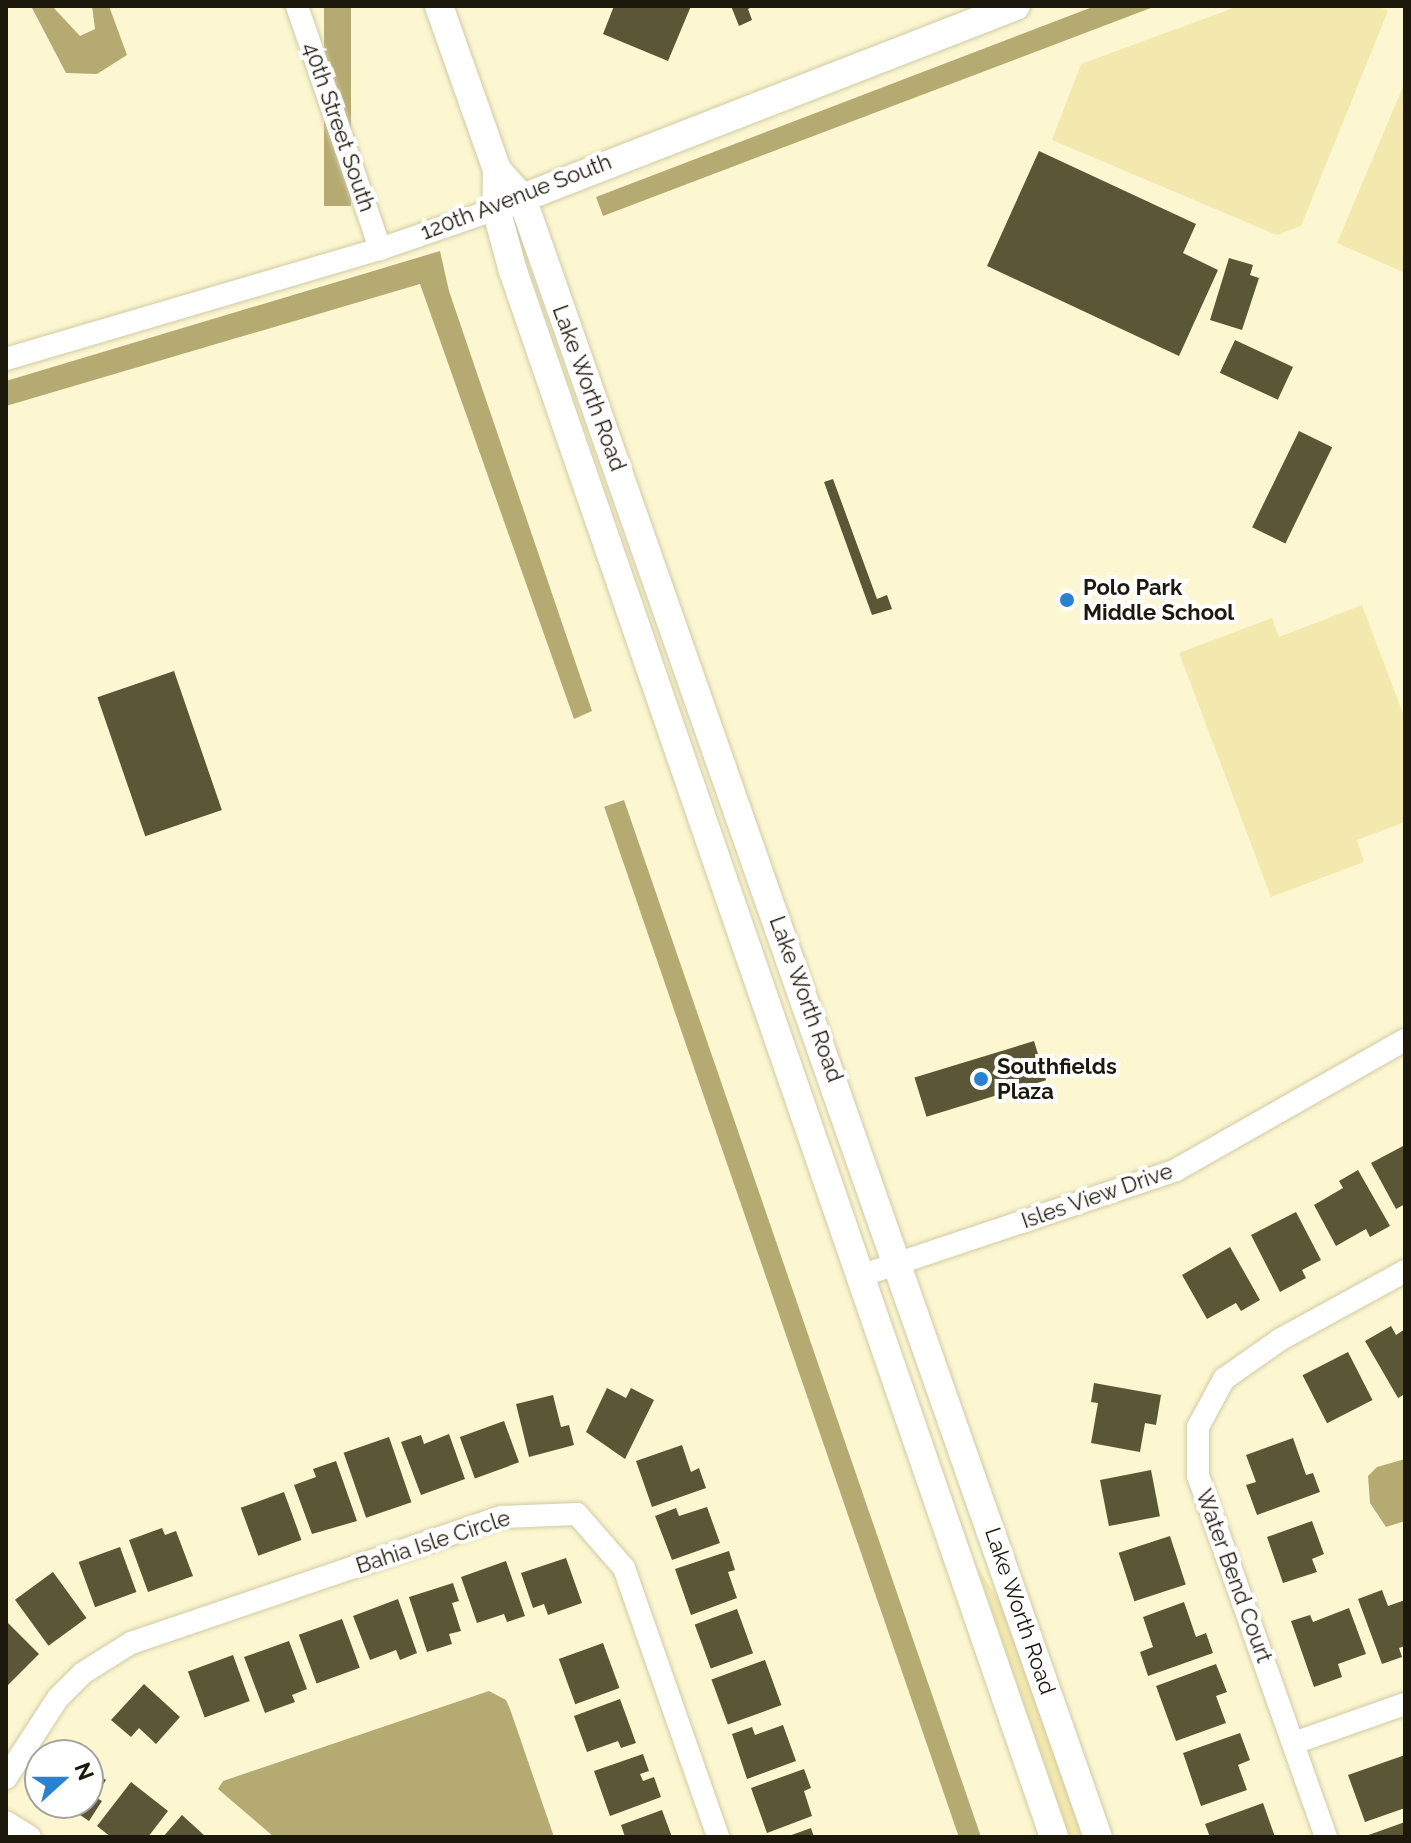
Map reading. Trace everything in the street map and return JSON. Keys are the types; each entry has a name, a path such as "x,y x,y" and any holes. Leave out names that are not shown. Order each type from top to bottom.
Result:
{"street":[{"name":"40th Street South","path":"297,6 380,249"},
{"name":"Lake Worth Road","path":"439,6 497,170 496,209 1054,1837"},
{"name":"120th Avenue South","path":"6,359 380,249 496,209 1016,6"},
{"name":"Lake Worth Road","path":"497,170 522,198 900,1265 1098,1837"},
{"name":"Isles View Drive","path":"860,1276 1176,1170 1405,1040"},
{"name":"Water Bend Court","path":"1326,1837 1198,1476 1198,1427 1224,1379 1281,1339 1405,1271"},
{"name":"Bahia Isle Circle","path":"6,1778 58,1698 83,1673 131,1643 502,1517 577,1514 624,1568 718,1837"},
{"path":"1294,1743 1405,1704"},
{"path":"6,1822 30,1837"}],"shaded area":[{"path":"31,6 52,6 80,36 95,29 92,6 109,6 127,55 97,74 66,73"},
{"path":"324,6 351,6 351,206 324,206"},
{"path":"1095,6 1156,6 603,216 596,197"},
{"path":"1239,6 1378,6 1388,11 1301,226 1277,235 1052,140 1081,64"},
{"path":"1405,82 1405,273 1337,243"},
{"path":"440,251 449,291 592,711 574,719 420,284 6,406 6,381"},
{"path":"1362,605 1405,719 1405,822 1357,840 1364,862 1271,897 1179,653 1272,618 1279,637"},
{"path":"624,800 981,1837 959,1837 604,807"},
{"path":"1405,1459 1405,1521 1386,1527 1370,1503 1368,1476 1377,1467"},
{"path":"977,1567 1005,1609 1082,1837 1070,1837"},
{"path":"489,1691 506,1700 554,1837 274,1837 218,1789 223,1781"}],"building":[{"path":"614,6 691,6 668,61 603,34"},
{"path":"731,6 754,6 748,9 752,20 739,26"},
{"path":"1039,151 1196,224 1183,253 1218,270 1179,356 987,266"},
{"path":"1229,258 1253,265 1250,275 1259,278 1242,330 1210,320"},
{"path":"1235,340 1293,367 1278,400 1220,373"},
{"path":"1299,431 1332,447 1285,543 1252,527"},
{"path":"833,479 877,599 887,595 892,609 872,615 824,482"},
{"path":"174,671 222,810 145,836 97,697"},
{"name":"Southfields Plaza","path":"1034,1041 1046,1080 926,1117 914,1078"},
{"path":"1405,1145 1405,1204 1396,1209 1371,1163"},
{"path":"1358,1170 1390,1226 1370,1237 1366,1229 1336,1246 1314,1205 1343,1188 1339,1181"},
{"path":"1296,1212 1321,1260 1302,1270 1306,1278 1280,1292 1251,1235"},
{"path":"1230,1247 1260,1300 1241,1311 1236,1303 1207,1319 1182,1275"},
{"path":"1391,1326 1396,1335 1405,1329 1405,1394 1398,1398 1365,1341"},
{"path":"1348,1352 1373,1400 1327,1423 1303,1375"},
{"path":"1094,1383 1161,1395 1156,1425 1145,1423 1140,1452 1091,1443 1098,1403 1091,1402"},
{"path":"607,1388 626,1398 631,1388 654,1400 625,1459 586,1432"},
{"path":"553,1395 561,1427 569,1425 574,1445 529,1457 516,1404"},
{"path":"504,1421 519,1462 475,1478 460,1437"},
{"path":"449,1434 465,1479 421,1495 401,1442 421,1435 424,1444"},
{"path":"389,1437 411,1502 366,1518 344,1453"},
{"path":"1293,1438 1306,1475 1313,1473 1320,1492 1257,1515 1246,1485 1256,1482 1246,1455"},
{"path":"682,1445 691,1472 699,1468 706,1488 652,1507 636,1461"},
{"path":"336,1461 357,1521 312,1534 294,1485 316,1477 313,1469"},
{"path":"1151,1470 1160,1516 1109,1526 1100,1480"},
{"path":"284,1492 301,1540 258,1556 241,1508"},
{"path":"707,1507 720,1543 672,1560 655,1516 676,1508 679,1516"},
{"path":"1312,1521 1324,1554 1312,1559 1317,1572 1283,1583 1267,1537"},
{"path":"162,1528 165,1535 176,1531 193,1576 148,1592 129,1540"},
{"path":"1170,1536 1186,1585 1134,1601 1119,1553"},
{"path":"120,1547 136,1592 95,1607 79,1562"},
{"path":"729,1551 735,1570 728,1572 737,1598 691,1615 675,1569"},
{"path":"566,1558 582,1603 548,1615 544,1604 533,1608 521,1573"},
{"path":"506,1561 525,1616 507,1622 504,1614 477,1623 461,1577"},
{"path":"53,1572 87,1618 48,1646 15,1600"},
{"path":"453,1583 459,1601 452,1603 461,1631 449,1634 452,1644 427,1652 409,1597"},
{"path":"1382,1590 1388,1606 1405,1600 1405,1646 1399,1648 1402,1657 1382,1664 1358,1599"},
{"path":"398,1599 417,1653 400,1660 396,1650 370,1660 353,1616"},
{"path":"1184,1602 1196,1637 1206,1633 1213,1653 1148,1676 1140,1652 1153,1647 1143,1617"},
{"path":"1349,1608 1366,1654 1338,1664 1342,1677 1314,1687 1291,1621 1310,1615 1313,1622"},
{"path":"737,1609 753,1653 711,1669 695,1624"},
{"path":"342,1619 360,1668 317,1684 299,1635"},
{"path":"6,1621 39,1654 6,1687"},
{"path":"289,1641 307,1689 292,1695 295,1702 265,1713 244,1657"},
{"path":"603,1643 619,1688 575,1704 559,1659"},
{"path":"233,1655 250,1701 205,1717 188,1671"},
{"path":"765,1660 781,1705 728,1725 711,1679"},
{"path":"1216,1664 1227,1692 1216,1696 1226,1723 1176,1741 1156,1686"},
{"path":"144,1684 180,1717 156,1744 139,1728 131,1737 111,1720"},
{"path":"620,1699 636,1743 621,1748 618,1741 587,1752 574,1716"},
{"path":"783,1725 796,1761 747,1779 732,1734 752,1727 755,1735"},
{"path":"1240,1733 1250,1760 1238,1765 1247,1790 1201,1806 1183,1753"},
{"path":"643,1754 649,1771 640,1774 643,1781 654,1777 661,1797 610,1816 594,1771"},
{"path":"1405,1755 1405,1808 1365,1822 1348,1775"},
{"path":"804,1769 811,1788 804,1791 812,1816 767,1833 751,1788"},
{"path":"131,1782 168,1811 148,1837 111,1837 97,1826"},
{"path":"1263,1803 1275,1837 1210,1837 1205,1824"},
{"path":"662,1810 672,1837 625,1837 621,1825"},
{"path":"182,1815 206,1837 163,1837"},
{"path":"1405,1822 1405,1837 1363,1837"},
{"path":"811,1828 814,1837 786,1837"}],"place":[{"name":"Polo Park Middle School","path":"1067,600"},
{"name":"Southfields Plaza","path":"981,1079"}]}
